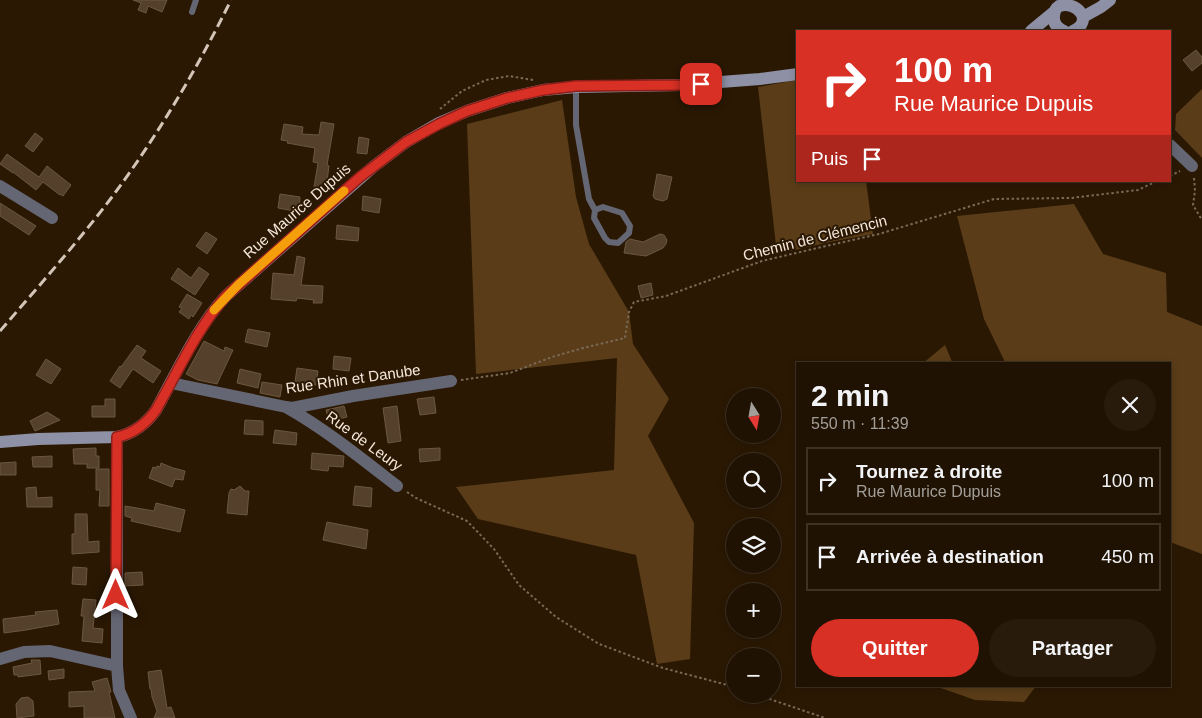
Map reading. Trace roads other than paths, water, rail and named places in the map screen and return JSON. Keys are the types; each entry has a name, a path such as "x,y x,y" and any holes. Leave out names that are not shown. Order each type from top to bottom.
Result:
{"main road":[{"path":"1032,30 1055,7 1062,4 1101,0"},
{"path":"1083,17 1110,0"},
{"path":"1068,30 1081,25 1083,17 1082,12 1072,3"},
{"path":"1055,7 1054,20 1064,30"},
{"name":"Rue Maurice Dupuis","path":"0,442 117,437 135,430 152,416 202,328 226,296 360,177 406,142 446,120 507,98 543,90 576,86 681,85 796,74"}],"street":[{"path":"1171,146 1192,166"},
{"path":"0,186 52,218"},
{"name":"Rue Rhin et Danube","path":"171,383 286,408 451,381"},
{"name":"Rue de Leury","path":"286,408 343,444 397,486"},
{"path":"117,437 117,666 119,690 131,718"},
{"path":"0,659 24,652 50,651 117,666"}],"lane":[{"path":"192,12 196,0"},
{"path":"576,86 576,126 589,199 595,210 594,218 608,242 618,242 629,233 630,226 622,213 603,207 595,210"}],"railway":[{"path":"0,331 85,231 129,174 176,101 205,51 231,0"}]}
